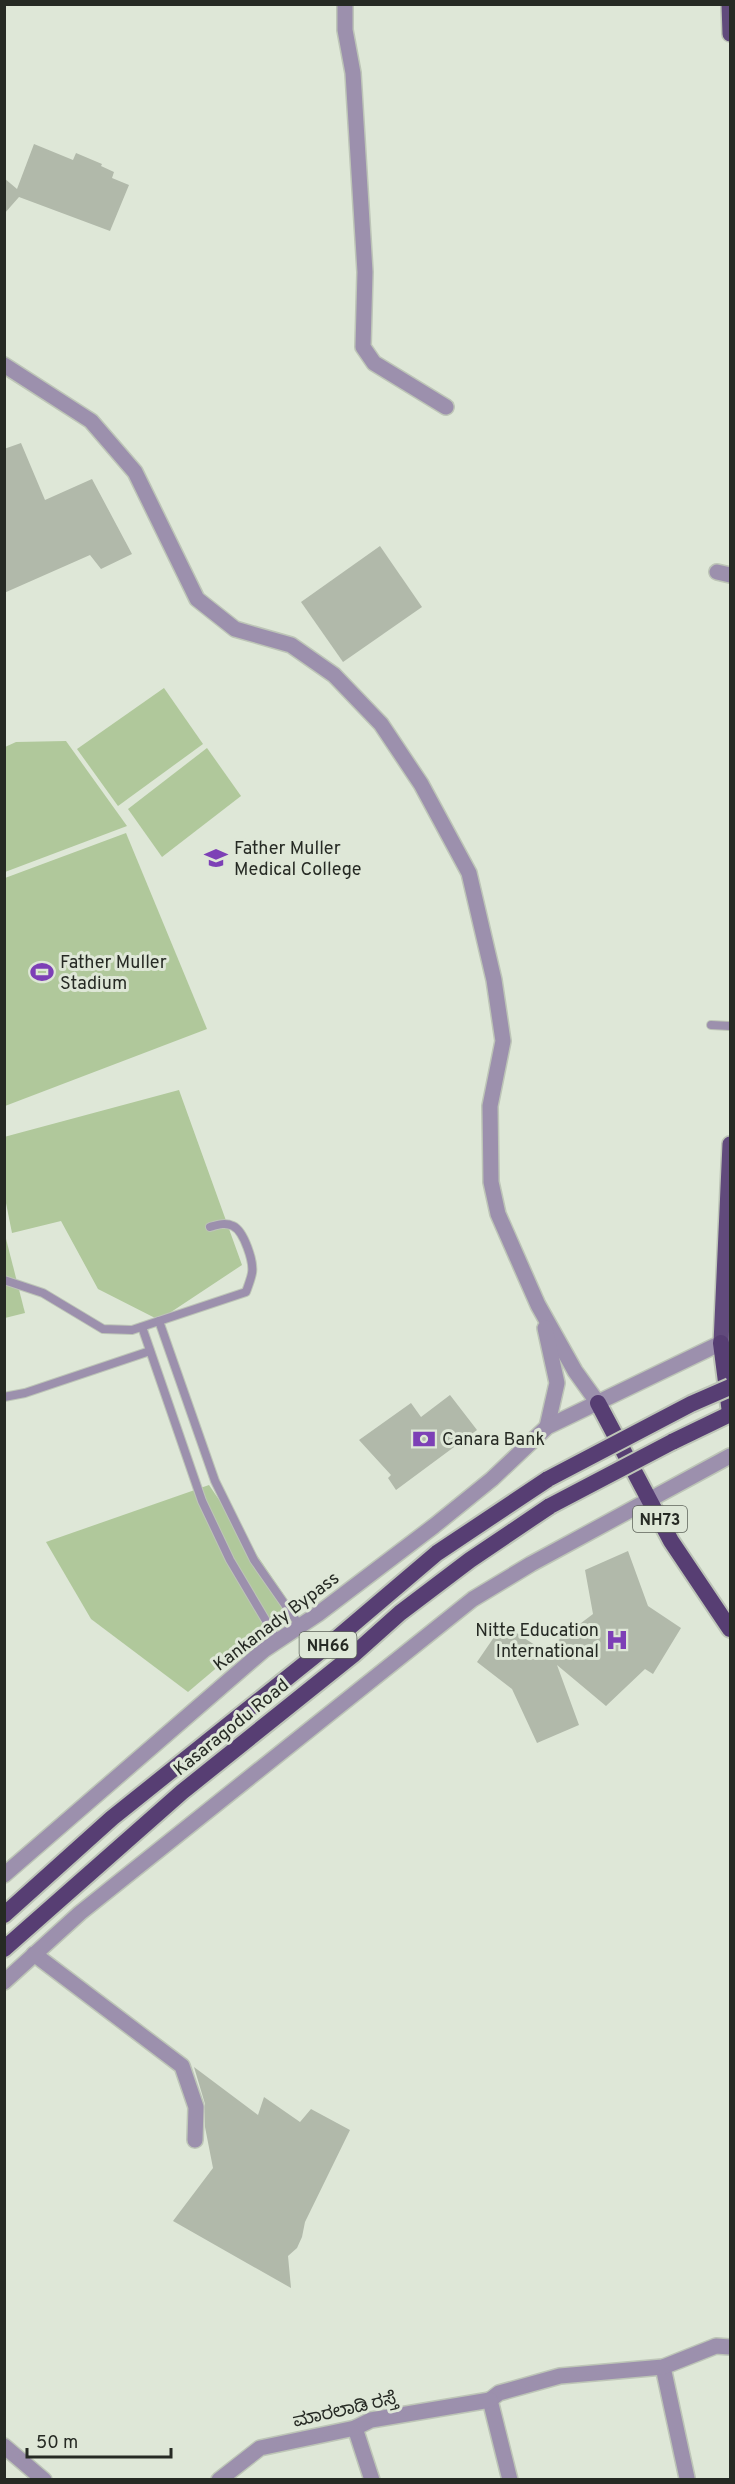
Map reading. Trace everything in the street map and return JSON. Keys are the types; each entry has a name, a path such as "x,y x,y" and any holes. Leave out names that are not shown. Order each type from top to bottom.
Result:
{"highway":[{"path":"726,1342 730,1413"},
{"name":"Kasaragodu Road","path":"4,1915 112,1818 337,1638 437,1553 548,1479 691,1404 730,1387"},
{"name":"NH73","path":"598,1403 671,1541 730,1629"},
{"name":"Kasaragodu Road","path":"4,1949 182,1792 353,1655 399,1613 470,1560 550,1506 730,1413"}],"main road":[{"path":"729,4 730,34"},
{"path":"726,1342 730,1143"}],"street":[{"path":"345,4 345,30 353,73 365,272 363,347 374,363 446,406"},
{"path":"4,365 91,421 135,472 197,599 235,629 291,645 334,675 381,724 421,784 469,873 494,980 503,1041 490,1106 491,1182 498,1214 538,1305 575,1371 598,1403"},
{"path":"538,1305 548,1338 557,1383 547,1427"},
{"name":"Kankanady Bypass","path":"4,1875 264,1650 377,1570 492,1479 547,1427 726,1342"},
{"path":"4,1982 80,1912 472,1599 531,1564 730,1456"},
{"path":"34,1954 182,2066 196,2107 195,2140"},
{"name":"ಮಾರಲಾಡಿ ರಸ್ತೆ","path":"219,2480 260,2448 355,2428 371,2420 490,2400 499,2392 560,2376 663,2367 716,2346 730,2348"},
{"path":"663,2367 687,2478"},
{"path":"490,2400 510,2480"},
{"path":"355,2428 372,2480"},
{"path":"4,2446 44,2480"}],"lane":[{"path":"711,1025 730,1026"},
{"path":"4,1280 43,1293 104,1329 132,1330 246,1292 253,1272 250,1253 239,1232 234,1226 224,1224 210,1227"},
{"path":"159,1322 215,1481 254,1560 300,1626"},
{"path":"142,1327 202,1501 230,1560 278,1641"},
{"path":"4,1397 25,1393 150,1351"}],"green space":[{"path":"164,688 203,744 118,806 77,749"},
{"path":"66,741 127,826 5,872 5,747 16,742"},
{"path":"207,748 241,796 162,857 128,809"},
{"path":"126,833 207,1029 5,1106 5,878"},
{"path":"179,1090 242,1265 159,1320 98,1289 61,1221 12,1233 5,1198 4,1137"},
{"path":"4,1231 25,1313 5,1318 4,1318"},
{"path":"209,1485 291,1605 188,1692 91,1619 46,1542"}],"building":[{"path":"34,144 73,160 76,153 102,164 101,166 114,172 112,178 129,185 110,231 19,197 4,214 4,178 17,189"},
{"path":"21,443 45,500 92,479 132,554 101,569 90,555 4,593 4,449"},
{"path":"380,546 422,607 343,662 301,602"},
{"path":"450,1395 477,1430 396,1490 388,1478 391,1475 359,1440 411,1403 421,1417"},
{"name":"Nitte Education International","path":"628,1551 648,1606 681,1628 653,1674 645,1669 606,1706 557,1665 579,1725 537,1743 512,1689 477,1662 503,1624 544,1651 593,1614 585,1570"},
{"path":"194,2067 258,2115 264,2097 300,2122 311,2109 350,2130 305,2222 297,2248 288,2256 291,2288 173,2221 213,2168 205,2127 205,2104"}],"place":[{"name":"Father Muller Medical College","path":"216,858"},
{"name":"Father Muller Stadium","path":"42,972"},
{"name":"Canara Bank","path":"424,1439"},
{"name":"Nitte Education International","path":"617,1640"}]}
